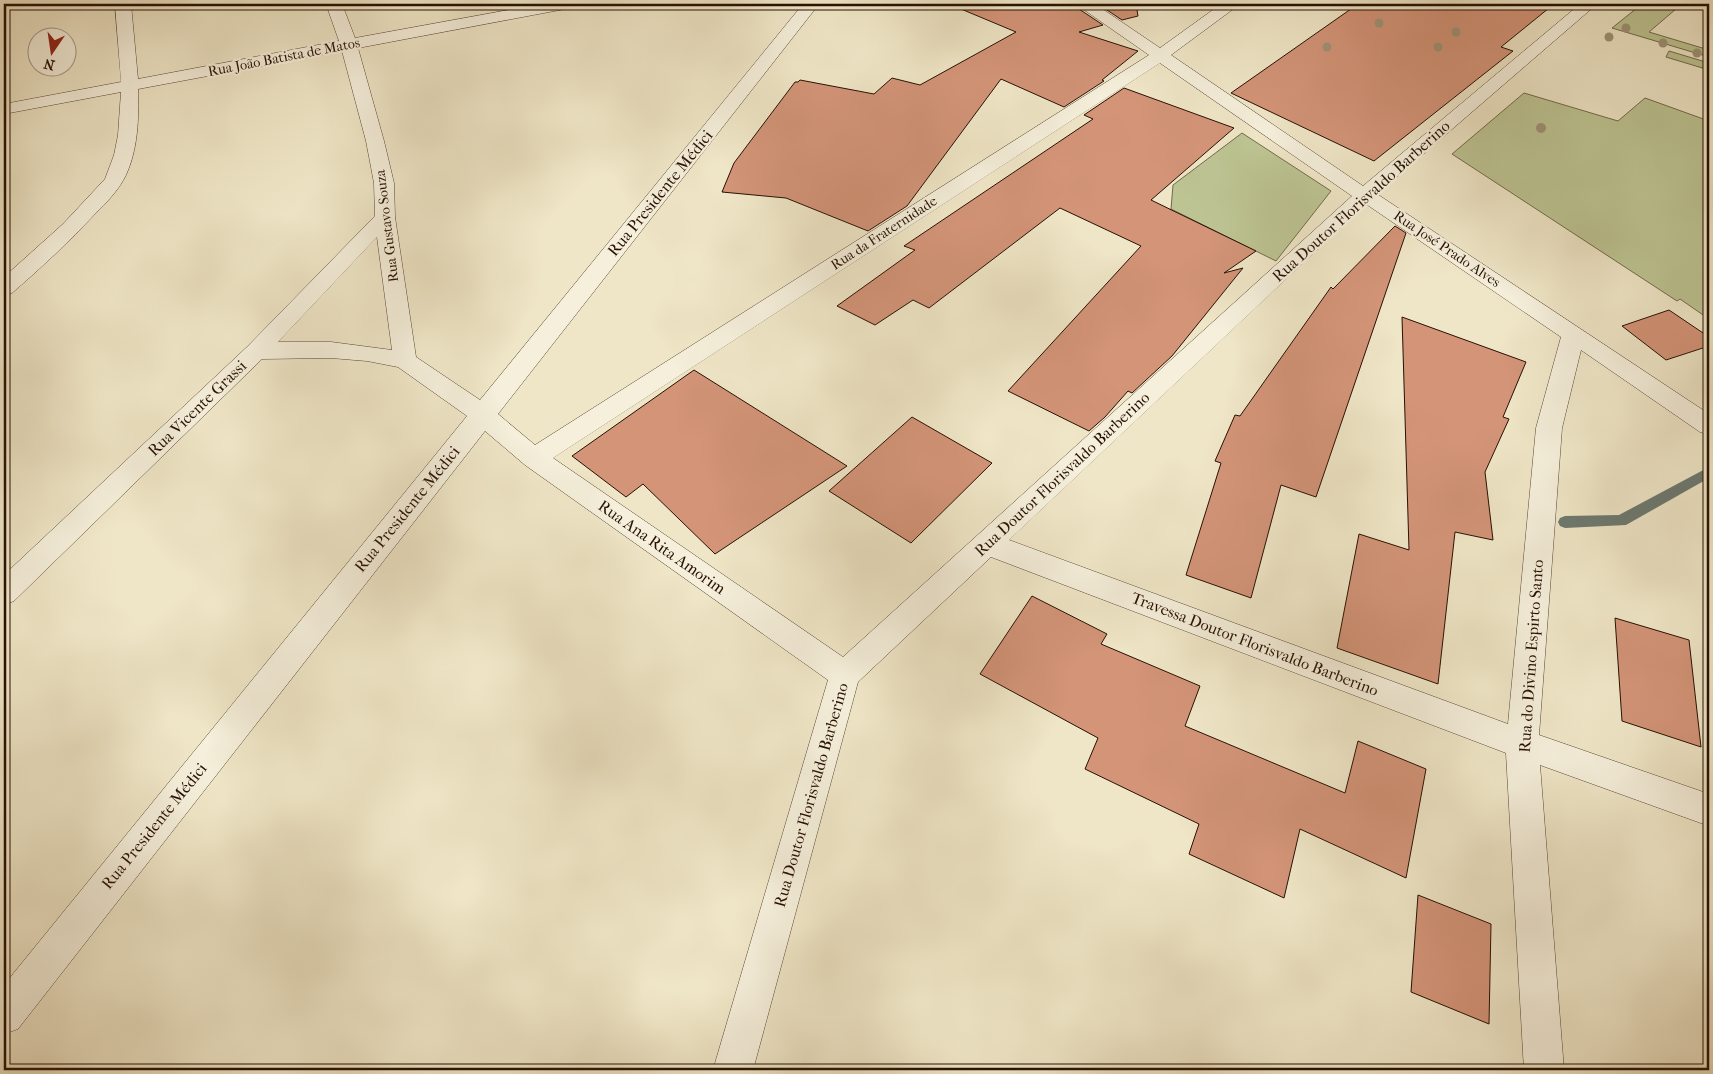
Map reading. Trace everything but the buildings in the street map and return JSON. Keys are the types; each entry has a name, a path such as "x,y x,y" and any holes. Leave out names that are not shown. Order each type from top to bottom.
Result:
{"street":[{"path":"4,288 72,228 111,183 116,174 125,146 131,86 123,4"},
{"name":"Rua Gustavo Souza","path":"334,4 349,44 375,141 384,183 385,217 405,361"},
{"path":"470,4 478,20"},
{"name":"Rua João Batista de Matos","path":"4,109 565,4"},
{"name":"Rua Presidente Médici","path":"4,1015 811,4"},
{"name":"Rua José Prado Alves","path":"1085,4 1364,195 1382,204 1709,426"},
{"name":"Rua da Fraternidade","path":"534,458 1159,56 1231,4"},
{"name":"Rua Doutor Florisvaldo Barberino","path":"733,1070 845,675 1364,195 1589,4"},
{"name":"Rua Vicente Grassi","path":"4,593 256,352 385,217"},
{"name":"Rua do Divino Espirto Santo","path":"1544,1070 1522,744 1549,428 1573,334"},
{"path":"256,352 300,348 335,349 373,353 405,361 482,414"},
{"name":"Rua Ana Rita Amorim","path":"482,414 534,458 845,675"},
{"name":"Travessa Doutor Florisvaldo Barberino","path":"988,544 1522,744 1709,810"}],"green space":[{"path":"1642,4 1656,4 1676,9 1649,32 1709,50 1709,57 1612,28"},
{"path":"1669,51 1709,63 1709,70 1666,57"},
{"path":"1524,93 1618,121 1645,98 1709,121 1709,319 1680,299 1677,301 1452,154"},
{"path":"1242,133 1331,191 1276,261 1171,209 1173,185"}],"waterway":[{"path":"1565,522 1621,521 1709,472"}]}
